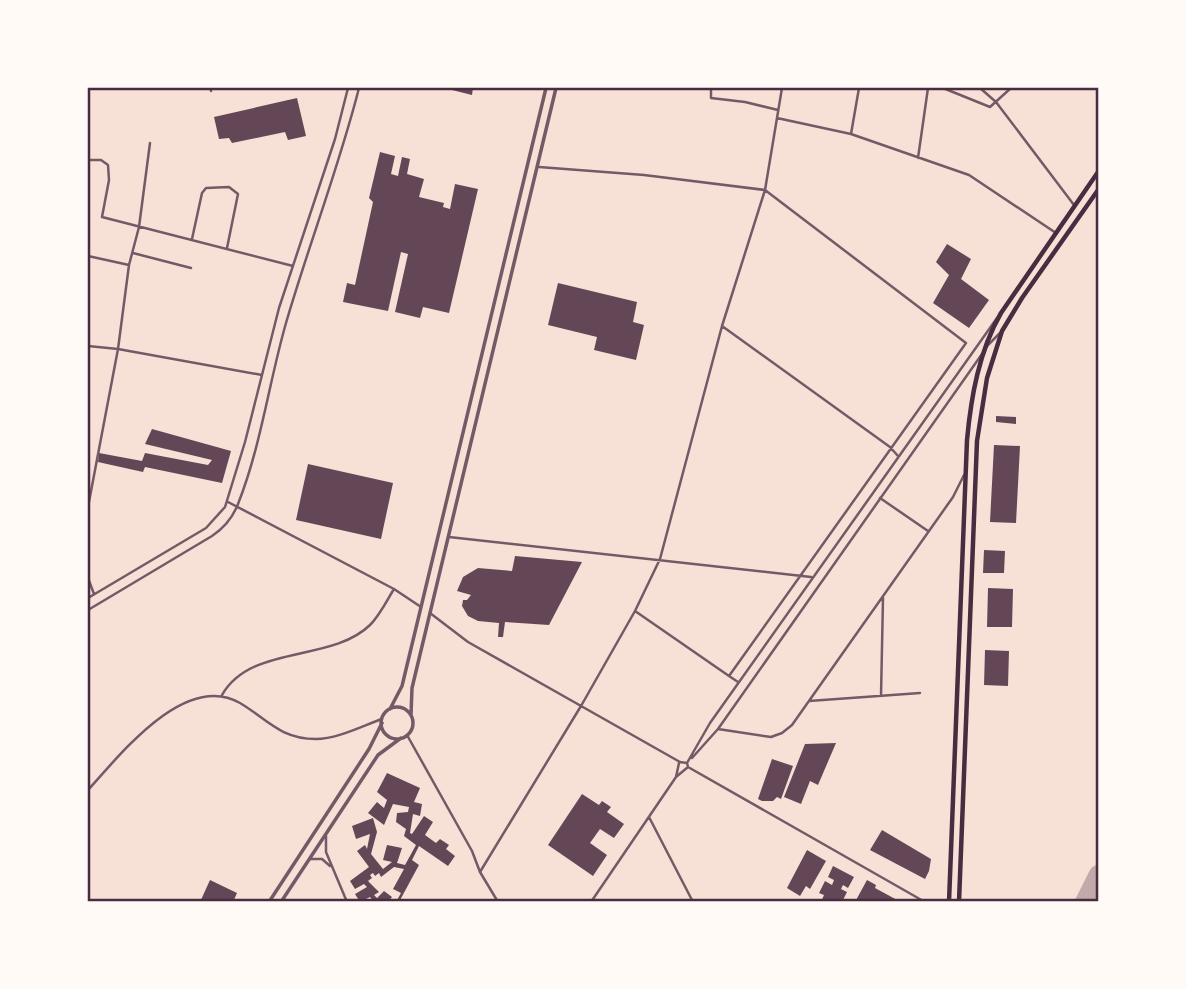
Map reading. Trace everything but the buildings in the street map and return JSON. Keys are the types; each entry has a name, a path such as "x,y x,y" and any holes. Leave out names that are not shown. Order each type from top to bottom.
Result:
{"main road":[{"path":"950,901 966,471 971,404 985,349 1001,313 1098,172"},
{"path":"959,901 977,441 987,377 1002,331 1098,190"}],"street":[{"path":"88,90 92,88"},
{"path":"88,598 206,528 218,517 228,501 293,266 348,88"},
{"path":"88,610 216,534 231,518 237,505 289,311 345,142 359,88"},
{"path":"269,901 369,749 382,721 401,692 546,88"},
{"path":"281,901 378,755 407,735 412,727 410,695 556,88"},
{"path":"711,88 711,98 778,110"},
{"path":"480,873 581,706 635,611 660,559 722,326 765,190 782,88"},
{"path":"851,134 859,88"},
{"path":"918,158 928,88"},
{"path":"943,88 990,107 1011,88"},
{"path":"980,88 996,102 1075,206"},
{"path":"777,118 851,134 969,175 1056,233"},
{"path":"88,507 118,349 129,265 139,227 149,143"},
{"path":"88,160 101,160 108,165 109,180 102,217 293,266"},
{"path":"537,167 620,173 765,190 966,343 729,676"},
{"path":"192,241 202,193 206,188 229,187 238,194 227,248"},
{"path":"134,253 191,268"},
{"path":"88,256 129,265"},
{"path":"688,765 710,723 738,682 1001,313"},
{"path":"722,326 890,447 898,456"},
{"path":"591,901 676,777 718,729 985,349 1002,331"},
{"path":"88,346 262,375"},
{"path":"718,729 771,737 782,733 792,724 953,497 966,471"},
{"path":"880,498 928,531"},
{"path":"228,501 394,589 422,607"},
{"path":"449,537 812,577"},
{"path":"88,578 94,594"},
{"path":"222,695 254,666 341,643 370,625 394,589"},
{"path":"881,696 884,595"},
{"path":"635,611 738,682"},
{"path":"430,614 468,642 925,901"},
{"path":"809,701 920,693"},
{"path":"88,790 132,740 164,716 198,698 222,695 238,702 279,732 301,738 331,737 382,721"},
{"path":"390,709 401,708 411,715"},
{"path":"382,721 384,731 390,736 401,738"},
{"path":"407,735 472,851 480,873 498,901"},
{"path":"676,777 680,762"},
{"path":"649,817 693,901"},
{"path":"326,834 326,852 347,901"},
{"path":"310,859 322,859 334,872"}],"taxiway":[{"path":"1084,902 1098,874"}]}
